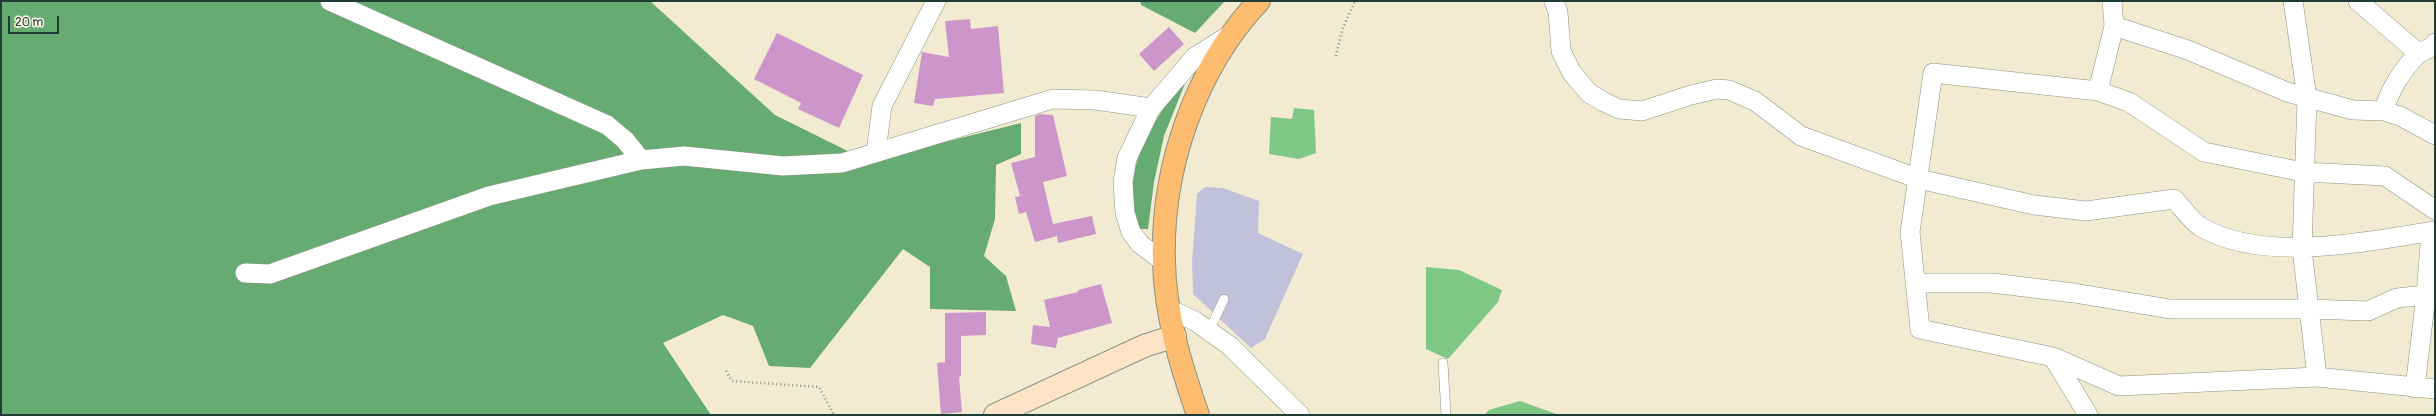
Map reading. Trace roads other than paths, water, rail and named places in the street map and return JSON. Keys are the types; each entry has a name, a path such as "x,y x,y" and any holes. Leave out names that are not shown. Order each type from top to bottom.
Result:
{"main road":[{"path":"1198,415 1184,376 1170,310 1164,262 1169,196 1185,124 1217,56 1259,1"}],"street":[{"path":"330,1 607,126 626,140 641,160"},
{"path":"876,152 882,106 936,1"},
{"path":"1554,1 1558,12 1561,51 1572,73 1590,93 1619,109 1642,111 1691,95 1717,89 1729,90 1755,101 1801,136 1919,179 2034,205 2086,211 2174,199 2200,226 2234,241 2302,249 2433,232 2415,388"},
{"path":"2098,91 2114,26 2112,1"},
{"path":"2293,1 2307,98 2303,172 2302,249 2317,377"},
{"path":"2358,1 2430,49 2386,99 2384,111"},
{"path":"2114,26 2188,50 2238,73 2307,98 2353,110 2384,111 2400,116 2435,135"},
{"path":"1164,262 1140,244 1131,232 1125,213 1123,199 1123,182 1127,158 1151,108 1195,57 1234,32"},
{"path":"2435,210 2385,176 2303,172 2204,152 2129,102 2098,91 1933,73 1919,179 1910,232 1920,329 2053,357 2119,386 2317,377 2435,390"},
{"path":"245,273 270,274 489,196 641,160 684,156 783,166 842,163 1052,99 1095,100 1151,108"},
{"path":"1915,283 1992,283 2074,293 2170,310 2309,309 2368,311 2397,298 2426,295"},
{"path":"1170,310 1196,321 1230,346 1300,415"},
{"path":"994,415 1144,346 1175,336"},
{"path":"2053,357 2088,415"}],"lane":[{"path":"1209,332 1224,299"},
{"path":"1443,363 1446,415"}]}
